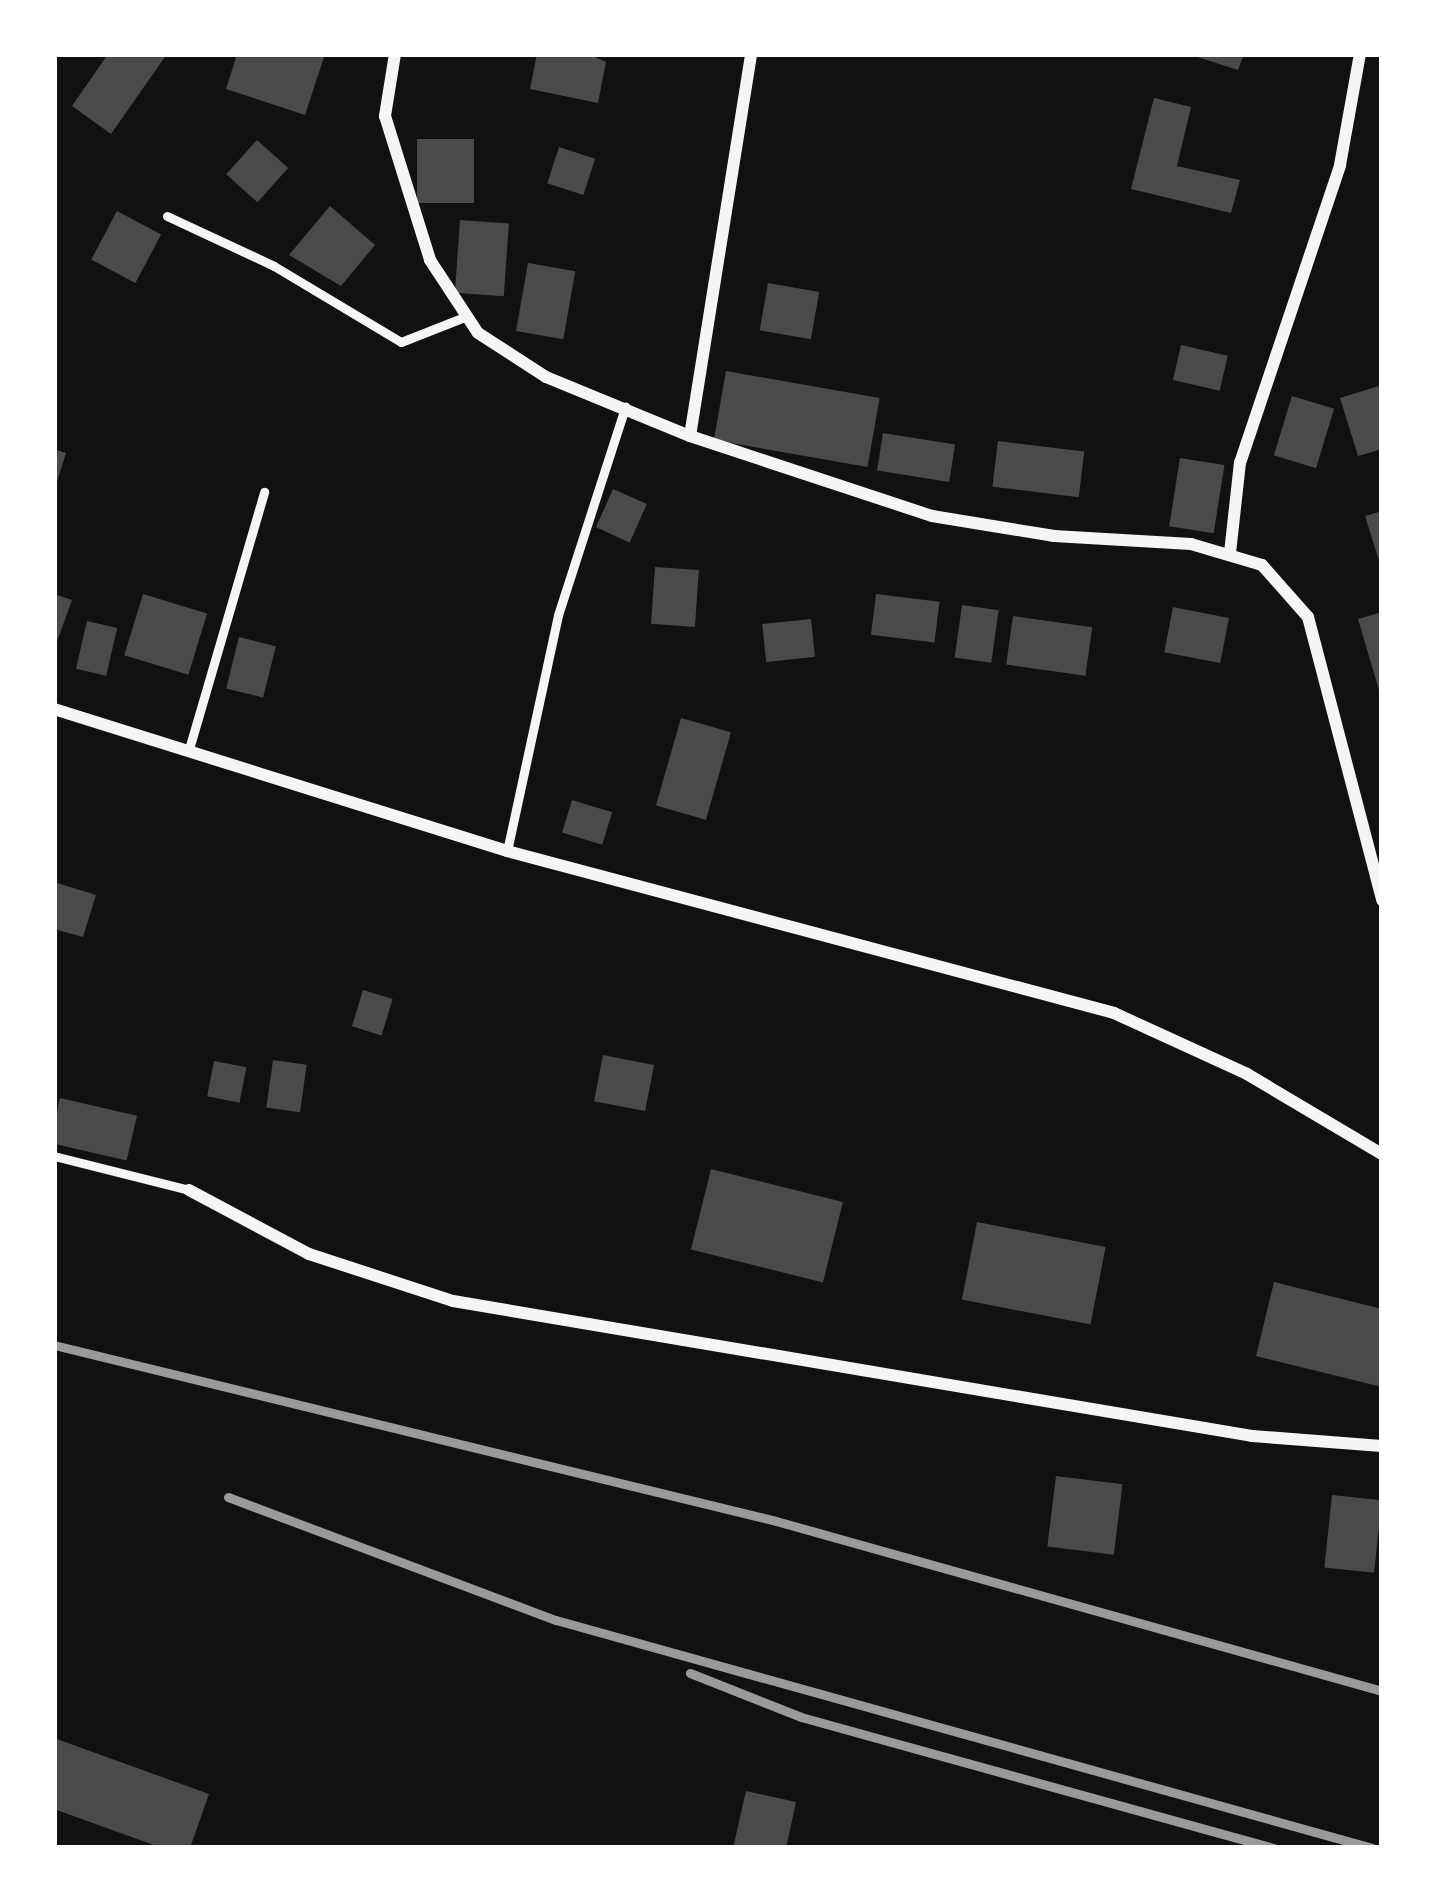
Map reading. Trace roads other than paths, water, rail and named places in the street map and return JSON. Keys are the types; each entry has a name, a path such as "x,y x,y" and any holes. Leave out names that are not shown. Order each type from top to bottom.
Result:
{"street":[{"path":"395,54 385,116 398,173 430,260 478,333 546,377 690,436 932,516 1230,553 1262,565 1308,617 1382,900"},
{"path":"690,436 751,54"},
{"path":"1230,553 1240,463 1340,165 1360,54"},
{"path":"54,709 507,851 1114,1013 1247,1074 1382,1154"},
{"path":"189,1190 309,1254 453,1301 1252,1436 1382,1446"}],"lane":[{"path":"167,216 274,266 401,342 467,316"},
{"path":"507,851 558,615 625,407"},
{"path":"189,749 264,492"},
{"path":"54,1156 189,1190"}],"railway":[{"path":"54,1345 776,1521 1382,1691"},
{"path":"228,1497 556,1620 1372,1848"},
{"path":"690,1673 801,1717 1274,1848"}]}
